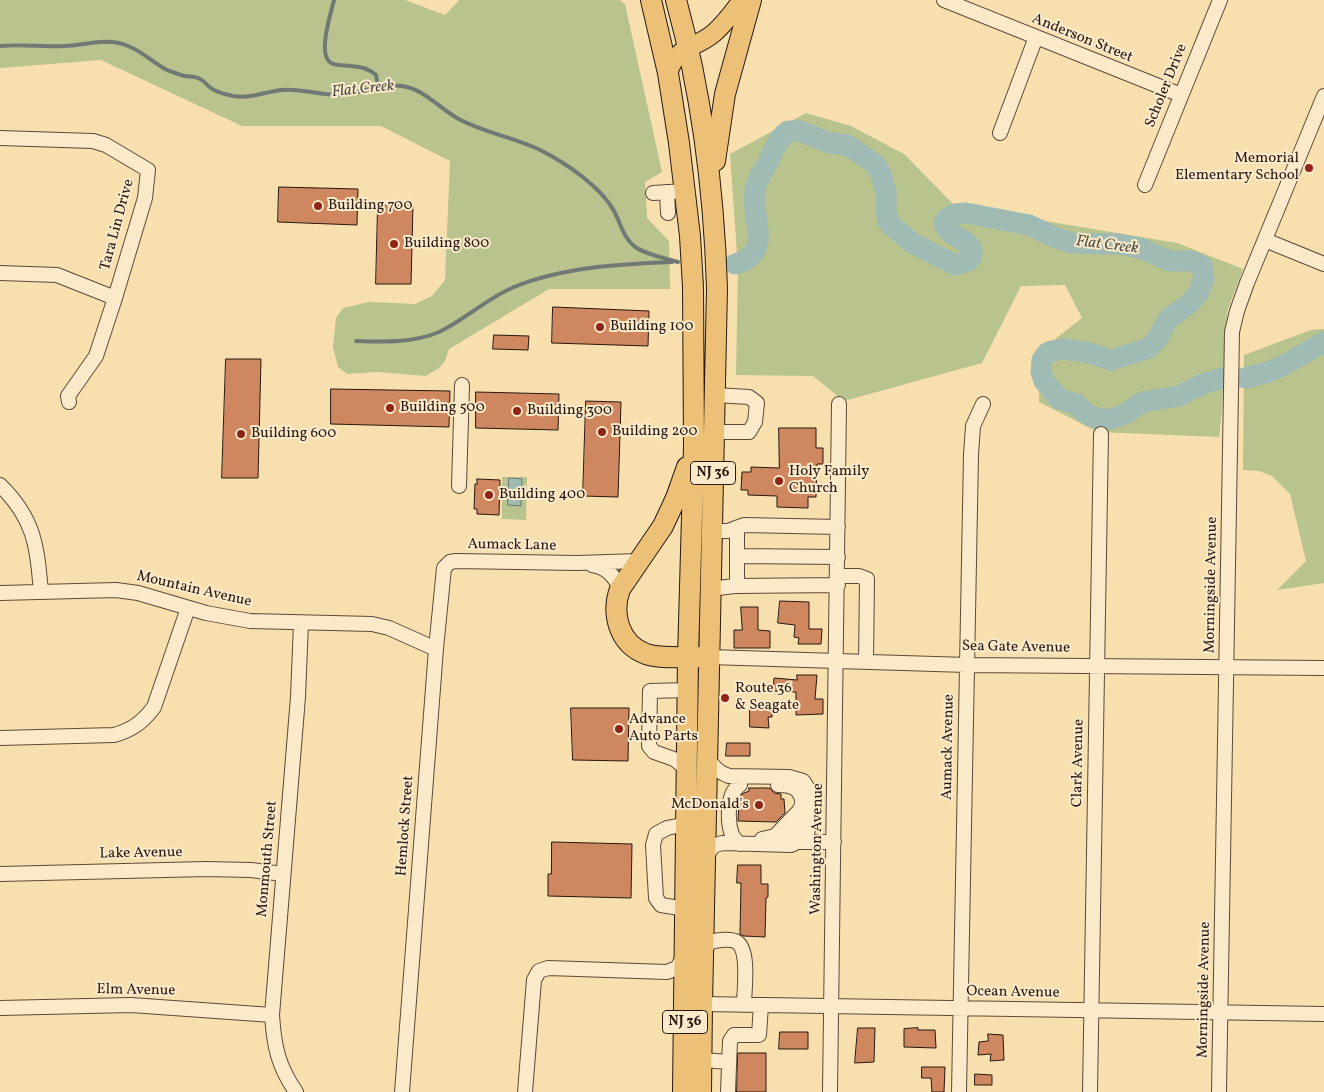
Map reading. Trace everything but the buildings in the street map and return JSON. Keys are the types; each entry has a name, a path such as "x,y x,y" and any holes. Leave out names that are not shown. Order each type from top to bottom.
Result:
{"highway":[{"name":"NJ 36","path":"651,0 668,73 669,192 690,236 693,287 694,446 688,657 686,909 702,1004 701,1092"},
{"path":"711,188 722,107 751,0"},
{"name":"NJ 36","path":"679,3 711,188 717,288 706,857 694,952 683,1092"},
{"path":"694,446 670,513 620,589 617,597 616,615 622,633 636,649 654,656 709,657"}],"main road":[{"path":"668,73 676,56 715,32 742,0"}],"street":[{"name":"Anderson Street","path":"944,0 1181,95"},
{"name":"Scholer Drive","path":"1146,185 1220,0"},
{"path":"1000,133 1036,37"},
{"name":"Morningside Avenue","path":"1219,1092 1232,332 1236,315 1265,240 1324,96"},
{"name":"Tara Lin Drive","path":"0,138 92,141 106,146 148,170 145,198 96,356 68,396 68,402"},
{"path":"668,213 669,192"},
{"path":"1265,240 1324,264"},
{"path":"0,273 57,276 115,298"},
{"path":"459,486 462,385"},
{"path":"714,432 749,432 755,422 757,403 749,397 715,395"},
{"name":"Washington Avenue","path":"830,1092 838,606 839,404"},
{"name":"Aumack Avenue","path":"959,1092 971,455 974,426 984,404"},
{"name":"Clark Avenue","path":"1090,1092 1101,434"},
{"path":"0,485 20,507 32,532 38,554 41,592"},
{"path":"712,531 728,531 744,525 838,527"},
{"path":"737,528 737,586"},
{"path":"737,556 838,557"},
{"name":"Aumack Lane","path":"447,564 456,562 639,562"},
{"name":"Aumack Lane","path":"577,563 596,565 605,569 614,575 620,589"},
{"name":"Hemlock Street","path":"402,1092 442,572 447,564"},
{"path":"710,589 838,581 859,576 867,579 866,662"},
{"name":"Mountain Avenue","path":"0,593 116,590 138,592 188,608 250,621 372,624 383,626 436,649"},
{"path":"0,738 114,735 126,732 137,726 148,716 154,707 188,608"},
{"name":"Monmouth Street","path":"296,1092 279,1063 274,1044 272,1015 298,697 301,623"},
{"name":"Sea Gate Avenue","path":"709,657 967,665 1324,668"},
{"path":"687,769 674,759 654,752 649,746 650,691 688,690"},
{"path":"708,759 728,781 740,784 792,786 801,796 801,825 799,829 791,834 742,844"},
{"path":"722,774 729,776 789,777 803,781 809,794 809,825 807,834 800,842"},
{"path":"740,784 734,789 732,794 730,817 731,831 742,844"},
{"path":"686,909 661,905 656,898 653,845 656,834 667,828 687,824"},
{"path":"706,857 713,846 717,844 790,845 800,842 834,842"},
{"name":"Lake Avenue","path":"0,874 215,869 251,870 283,874"},
{"path":"525,1092 534,980 539,971 548,968 666,972 677,968 694,952 710,942 715,940 735,941 740,944 745,958 744,1005"},
{"name":"Ocean Avenue","path":"702,1004 1324,1014"},
{"name":"Elm Avenue","path":"0,1008 131,1005 272,1015"},
{"path":"728,1092 730,1041 734,1035 760,1035 761,1005"},
{"path":"702,1060 729,1062"}],"green space":[{"path":"0,0 405,0 445,15 459,0 620,0 625,4 662,172 645,182 647,218 669,241 670,289 549,289 449,349 445,361 439,368 426,376 377,372 347,374 338,367 333,347 336,318 343,308 369,302 415,304 432,296 445,280 450,161 381,126 242,126 101,60 0,68"},
{"path":"806,113 851,126 904,154 955,206 1177,243 1243,269 1228,309 1219,437 1098,432 1039,402 1040,351 1082,318 1065,285 1021,286 982,363 844,401 813,376 736,375 738,268 730,154"},
{"path":"1324,329 1324,583 1277,590 1306,561 1290,494 1272,476 1259,471 1243,470 1244,355 1311,330"},
{"path":"502,477 527,477 526,520 502,519"}],"water":[{"path":"509,478 522,479 521,506 508,505"}],"waterway":[{"path":"334,0 326,33 325,52 327,59 333,64 364,68 370,71 376,75 378,86"},
{"name":"Flat Creek","path":"0,46 65,46 105,42 120,43 139,51 167,70 183,76 198,78 216,91 239,97 281,90 338,95 394,85 410,88 424,95 450,114 477,128 532,146 562,162 601,193 614,211 628,239 635,247 650,254 678,262"},
{"name":"Flat Creek","path":"735,264 747,259 754,252 758,243 754,201 756,186 760,177 782,136 788,131 799,131 830,143 847,145 875,164 880,172 886,191 888,222 912,243 955,265 968,261 971,258 972,250 966,242 949,231 944,223 946,219 955,214 966,213 1029,225 1071,243 1119,244 1143,249 1169,261 1191,261 1202,266 1204,278 1199,292 1190,303 1168,319 1156,341 1147,349 1111,360 1086,352 1064,349 1047,353 1042,360 1041,372 1044,381 1059,399 1076,404 1092,417 1111,419 1125,414 1142,402 1179,396 1200,385 1222,378"},
{"path":"356,341 398,341 429,336 449,327 485,303 514,287 552,275 592,268 672,262"},
{"name":"Flat Creek","path":"1245,378 1268,372 1284,365 1324,342"}],"place":[{"name":"Memorial Elementary School","path":"1309,168"},
{"name":"Building 700","path":"318,206"},
{"name":"Building 800","path":"394,244"},
{"name":"Building 100","path":"600,327"},
{"name":"Building 500","path":"390,408"},
{"name":"Building 300","path":"517,411"},
{"name":"Building 200","path":"602,432"},
{"name":"Building 600","path":"241,434"},
{"name":"Holy Family Church","path":"779,481"},
{"name":"Building 400","path":"489,495"},
{"name":"Route 36 & Seagate","path":"725,698"},
{"name":"Advance Auto Parts","path":"619,729"},
{"name":"McDonald's","path":"759,805"}]}
